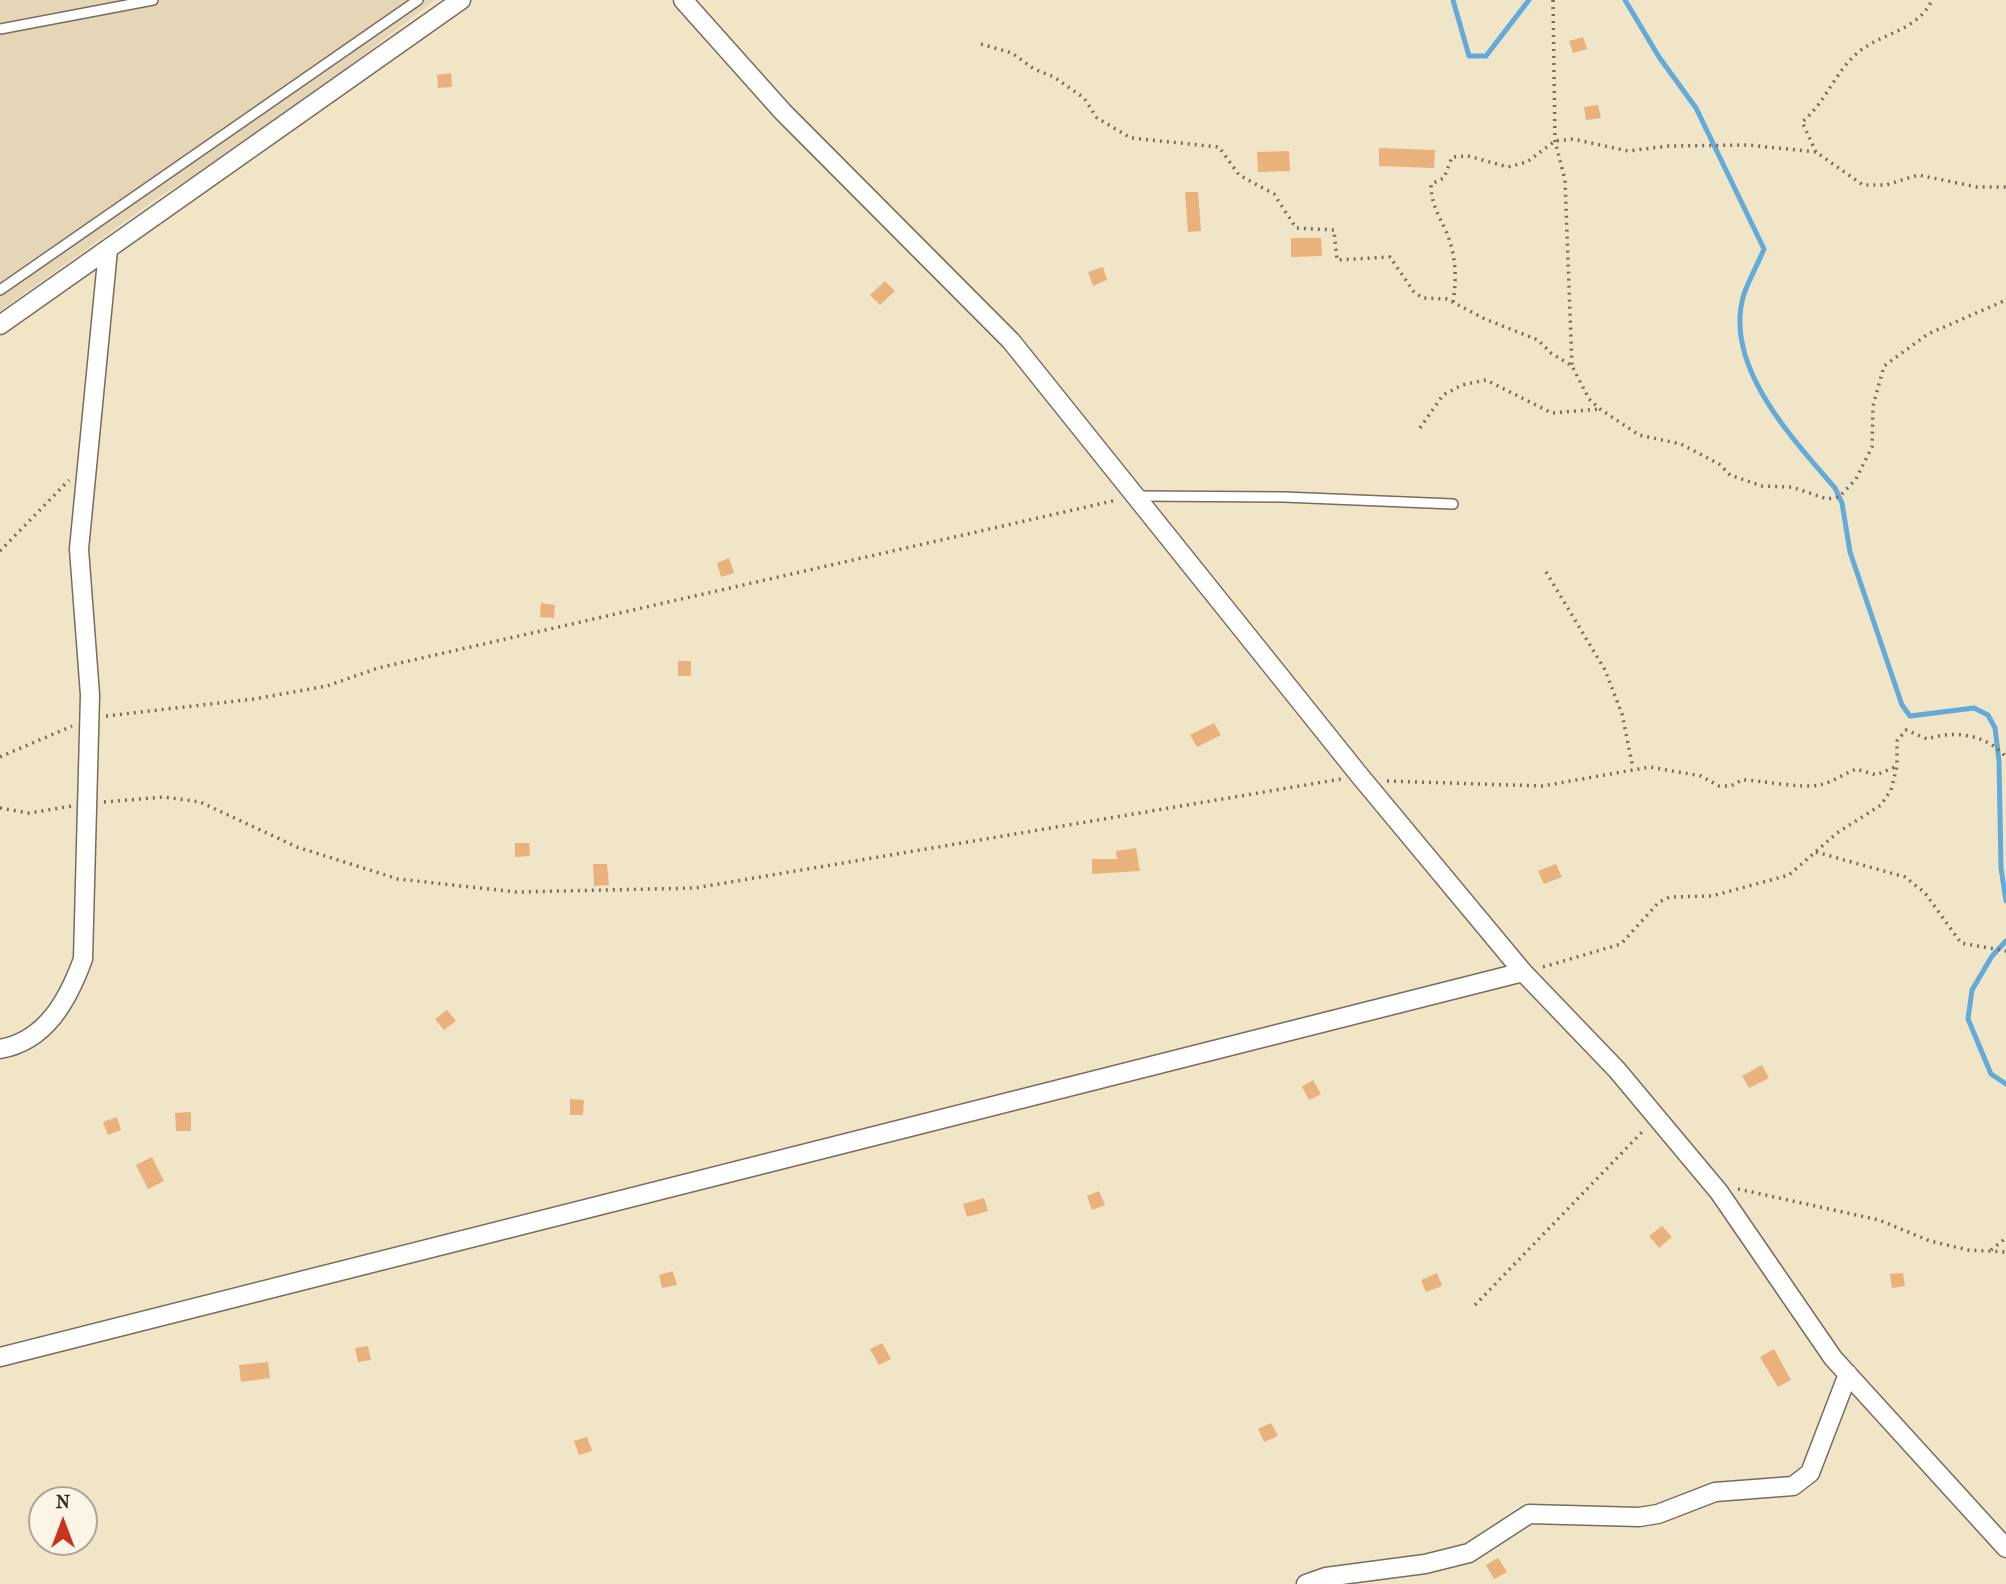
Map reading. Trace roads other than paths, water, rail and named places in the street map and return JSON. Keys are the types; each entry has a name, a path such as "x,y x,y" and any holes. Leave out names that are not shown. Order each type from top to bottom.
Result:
{"street":[{"path":"0,325 461,0"},
{"path":"683,0 783,112 1010,341 1360,776 1523,972 1617,1070 1719,1192 1774,1276 1848,1374 2006,1548"},
{"path":"0,1049 27,1039 48,1025 72,989 83,959 90,718 79,573 107,250"},
{"path":"0,1357 1523,972"},
{"path":"1306,1584 1326,1577 1396,1569 1459,1556 1484,1545 1529,1514 1639,1517 1658,1514 1715,1492 1780,1490 1793,1486 1810,1473 1848,1374"}],"lane":[{"path":"0,29 153,0"},
{"path":"0,290 418,0"},
{"path":"1137,496 1453,504"}],"waterway":[{"path":"1453,0 1469,56 1486,56 1529,0"},
{"path":"1625,0 1659,57 1696,108 1764,249 1744,294 1740,321 1743,347 1752,374 1766,399 1782,424 1835,488 1842,503 1850,552 1902,705 1910,716 1974,708 1988,715 1995,728 1999,761 2001,868 2006,901"},
{"path":"2006,941 1992,956 1972,990 1968,1019 1991,1074 2006,1084"}]}
